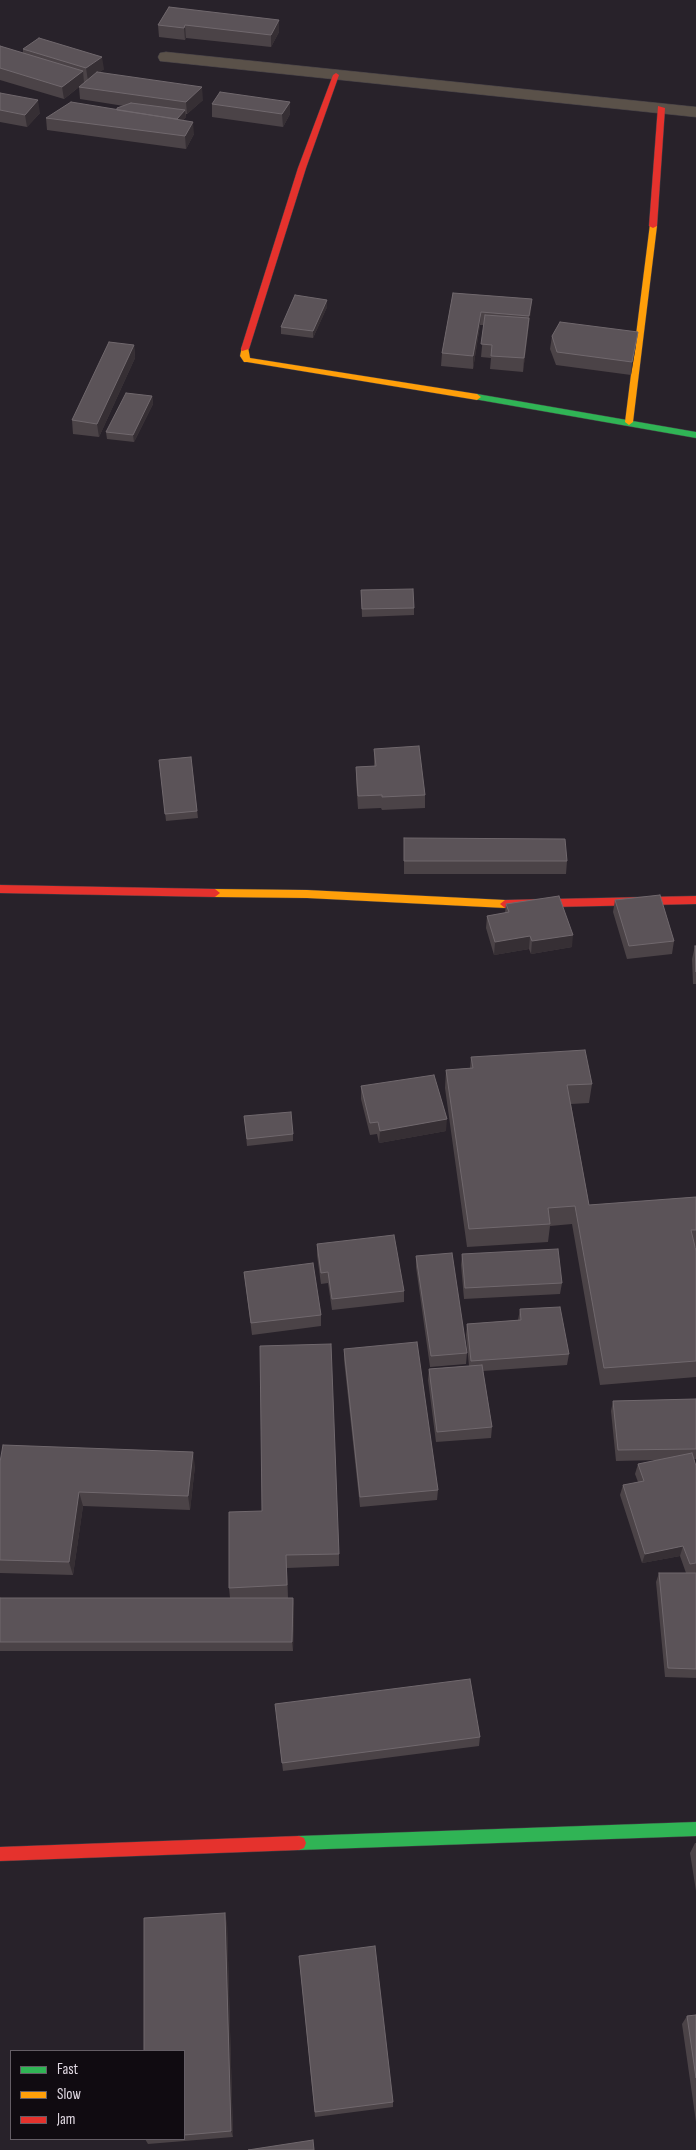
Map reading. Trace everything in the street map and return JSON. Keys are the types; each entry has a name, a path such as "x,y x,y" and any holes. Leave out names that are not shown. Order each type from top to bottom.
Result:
{"street":[{"path":"166,57 696,112"},
{"path":"336,75 302,168 245,349 244,356 247,360 629,422 696,436"},
{"path":"629,422 652,242 660,108"},
{"path":"0,889 307,894 515,904 696,900"},
{"path":"0,1854 696,1829"}],"building":[{"path":"169,7 279,20 271,35 185,25 184,28 158,25"},
{"path":"39,38 102,57 86,68 23,49"},
{"path":"0,46 83,71 62,87 0,68"},
{"path":"97,72 202,87 186,102 79,87"},
{"path":"220,92 290,102 282,114 212,104"},
{"path":"0,93 38,100 25,115 0,110"},
{"path":"71,102 193,122 185,136 46,118"},
{"path":"131,103 185,110 177,119 117,110 117,108"},
{"path":"453,293 532,299 529,316 481,312 473,356 442,353"},
{"path":"295,295 327,300 313,331 281,327"},
{"path":"485,315 529,318 524,358 491,356 492,345 481,344"},
{"path":"560,322 638,332 632,362 557,352 552,336"},
{"path":"109,342 134,345 97,424 72,420"},
{"path":"126,393 152,396 133,435 106,432"},
{"path":"413,589 414,608 362,609 361,590"},
{"path":"419,746 425,795 358,796 356,767 376,766 374,749"},
{"path":"191,757 197,811 165,814 159,760"},
{"path":"404,838 565,839 567,861 404,861"},
{"path":"660,895 674,941 629,946 615,900"},
{"path":"559,896 573,935 532,941 530,936 495,942 487,916 509,912 506,904"},
{"path":"585,1050 592,1084 567,1085 589,1205 696,1197 696,1230 691,1230 696,1251 696,1361 604,1368 575,1206 548,1208 550,1224 469,1229 446,1070 473,1068 471,1057"},
{"path":"434,1075 447,1119 380,1131 378,1122 370,1123 361,1086"},
{"path":"291,1112 293,1134 247,1139 244,1116"},
{"path":"394,1235 404,1291 332,1299 328,1272 321,1273 317,1244"},
{"path":"558,1249 562,1283 465,1288 462,1254"},
{"path":"452,1253 467,1353 431,1356 416,1256"},
{"path":"313,1263 321,1315 251,1323 244,1272"},
{"path":"560,1307 569,1354 471,1361 467,1324 521,1320 520,1309"},
{"path":"417,1342 438,1490 360,1497 344,1349"},
{"path":"331,1344 339,1554 286,1555 287,1585 229,1588 229,1512 262,1511 260,1346"},
{"path":"482,1365 492,1427 437,1432 429,1369"},
{"path":"696,1399 696,1449 618,1450 613,1401"},
{"path":"3,1445 193,1452 188,1496 79,1492 69,1562 0,1560 0,1462"},
{"path":"692,1453 696,1466 696,1563 690,1564 683,1546 645,1554 623,1485 644,1481 638,1464"},
{"path":"659,1573 696,1573 696,1669 668,1668"},
{"path":"0,1598 293,1598 292,1642 0,1642"},
{"path":"470,1679 480,1737 282,1763 275,1704"},
{"path":"225,1913 231,2131 185,2135 185,2050 144,2050 144,1918"},
{"path":"375,1946 393,2102 315,2112 299,1956"},
{"path":"696,2015 696,2078 687,2016"},
{"path":"313,2140 314,2150 248,2150"}],"traffic: fast":[{"path":"477,397 696,435"},
{"path":"299,1843 696,1829"}],"traffic: slow":[{"path":"629,422 653,226"},
{"path":"245,349 244,356 247,360 477,397"},
{"path":"215,893 307,894 505,904"}],"traffic: jam":[{"path":"245,349 302,168 336,75"},
{"path":"653,226 661,108"},
{"path":"0,889 215,893"},
{"path":"505,904 696,900"},
{"path":"0,1854 299,1843"}]}
